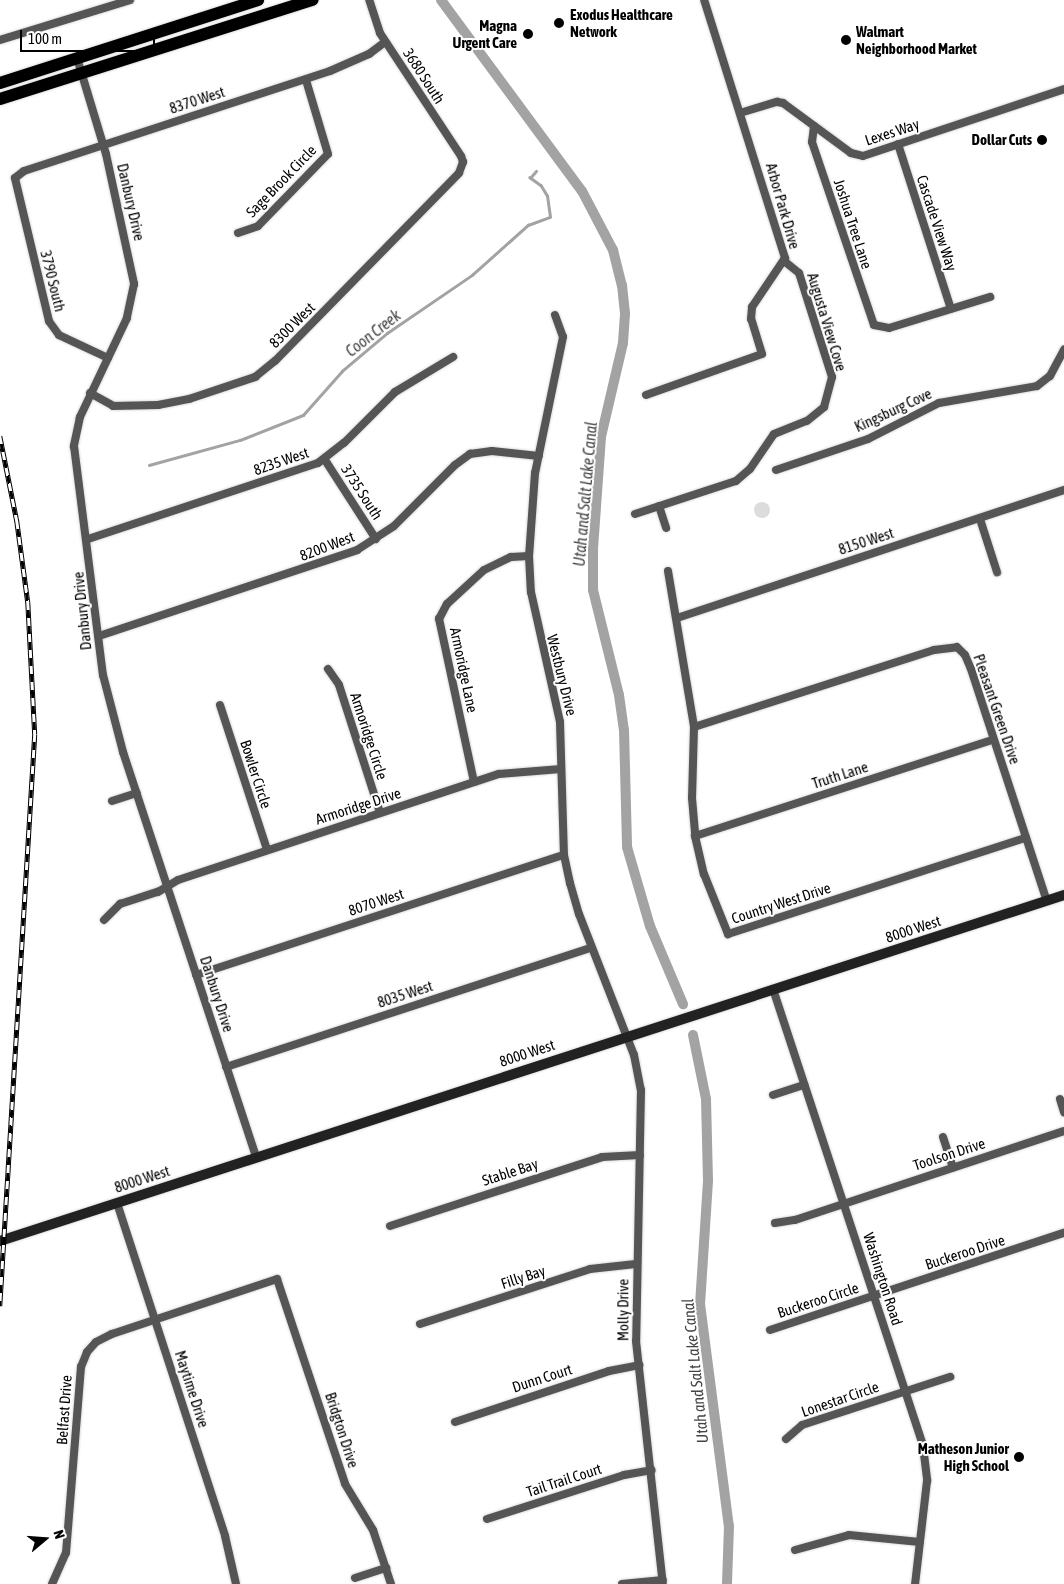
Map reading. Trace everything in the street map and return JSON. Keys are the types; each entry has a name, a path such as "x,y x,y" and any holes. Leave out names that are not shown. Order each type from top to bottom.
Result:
{"main road":[{"path":"0,83 258,0"},
{"path":"0,99 313,0"}],"street":[{"path":"0,40 130,0"},
{"name":"3680 South","path":"369,0 385,42 464,162"},
{"name":"Arbor Park Drive","path":"646,395 762,354 751,319 752,308 784,261 785,251 704,0"},
{"name":"8370 West","path":"15,178 24,171 306,80 353,62 385,42"},
{"name":"Danbury Drive","path":"77,58 104,145 134,284 127,318 80,417 74,446 110,711 256,1158"},
{"name":"Sage Brook Circle","path":"238,233 258,226 328,154 306,80"},
{"name":"Lexes Way","path":"740,113 780,102 858,156 1064,89"},
{"name":"Joshua Tree Lane","path":"814,126 812,142 870,319 877,328 889,328 951,309"},
{"name":"Cascade View Way","path":"898,144 951,309"},
{"name":"8300 West","path":"90,393 113,406 158,406 189,399 255,377 275,361 330,306 459,172 464,162"},
{"name":"3790 South","path":"15,178 49,322 59,335 108,358"},
{"name":"Augusta View Cove","path":"635,514 741,478 770,438 812,418 828,400 832,376 799,273 784,261"},
{"path":"951,309 990,297"},
{"name":"Westbury Drive","path":"555,315 562,329 562,346 539,456 530,556 533,610 560,722 564,855 578,914 627,1036"},
{"name":"Kingsburg Cove","path":"776,470 868,438 912,413 939,403 1037,386 1050,376 1064,350"},
{"name":"8235 West","path":"88,539 325,460 395,392 453,357"},
{"name":"8200 West","path":"99,636 334,560 376,539 394,526 470,454 492,451 539,456"},
{"name":"3735 South","path":"325,460 376,539"},
{"name":"8150 West","path":"677,618 1064,490"},
{"path":"659,506 666,528"},
{"path":"980,518 997,572"},
{"name":"Armoridge Lane","path":"474,782 439,619 447,604 484,570 511,557 530,556"},
{"name":"Country West Drive","path":"668,571 694,727 692,798 696,836 704,874 728,934 1026,838"},
{"name":"Pleasant Green Drive","path":"694,727 934,650 957,647 965,655 971,669 1047,901"},
{"name":"Armoridge Circle","path":"328,669 338,686 380,813"},
{"name":"Bowler Circle","path":"220,705 267,850"},
{"name":"Truth Lane","path":"696,836 993,740"},
{"name":"Armoridge Drive","path":"104,920 120,904 267,850 474,782 521,770 561,769"},
{"path":"112,802 137,793"},
{"name":"8070 West","path":"196,975 564,855"},
{"name":"8000 West","path":"0,1242 1064,895"},
{"name":"8035 West","path":"226,1067 591,948"},
{"name":"Washington Road","path":"773,989 906,1391 926,1463 915,1584"},
{"name":"Molly Drive","path":"627,1036 640,1090 636,1342 652,1470 663,1582"},
{"path":"774,1095 804,1085"},
{"path":"1060,1099 1064,1112"},
{"name":"Toolson Drive","path":"775,1223 843,1203 1064,1131"},
{"path":"943,1138 953,1167"},
{"name":"Stable Bay","path":"390,1226 602,1157 640,1155"},
{"name":"Maytime Drive","path":"117,1203 225,1536 236,1584"},
{"name":"Buckeroo Drive","path":"874,1296 1064,1234"},
{"name":"Filly Bay","path":"420,1324 590,1269 636,1264"},
{"name":"Belfast Drive","path":"52,1584 66,1553 81,1367 87,1352 96,1342 155,1319 277,1279"},
{"name":"Bridgton Drive","path":"277,1279 345,1484 366,1517 391,1584"},
{"name":"Buckeroo Circle","path":"770,1330 874,1296"},
{"name":"Dunn Court","path":"455,1422 602,1373 639,1365"},
{"name":"Lonestar Circle","path":"786,1439 802,1425 950,1377"},
{"name":"Tail Trail Court","path":"487,1519 624,1475 652,1470"},
{"path":"795,1550 849,1535 920,1542"},
{"path":"355,1578 386,1568"},
{"path":"622,1584 663,1582"}],"shaded area":[{"path":"759,502 765,502 770,507 768,516 759,518 754,513 754,507"}],"waterway":[{"name":"Utah and Salt Lake Canal","path":"441,0 582,191 613,250 622,285 625,314 623,343 601,437 593,548 593,590 619,695 624,730 627,847 650,926 683,1004"},
{"name":"Coon Creek","path":"149,465 240,440 303,415 342,371 387,333 472,275 528,225 550,217 547,196 541,186 530,178 536,171"},
{"name":"Utah and Salt Lake Canal","path":"693,1035 706,1099 708,1181 700,1304 729,1526 727,1584"}],"railway":[{"path":"0,436 17,521 28,602 35,734 0,1306"}],"place":[{"name":"Exodus Healthcare Network","path":"559,23"},
{"name":"Magna Urgent Care","path":"528,34"},
{"name":"Walmart Neighborhood Market","path":"846,40"},
{"name":"Dollar Cuts","path":"1042,140"},
{"name":"Matheson Junior High School","path":"1019,1457"}]}
